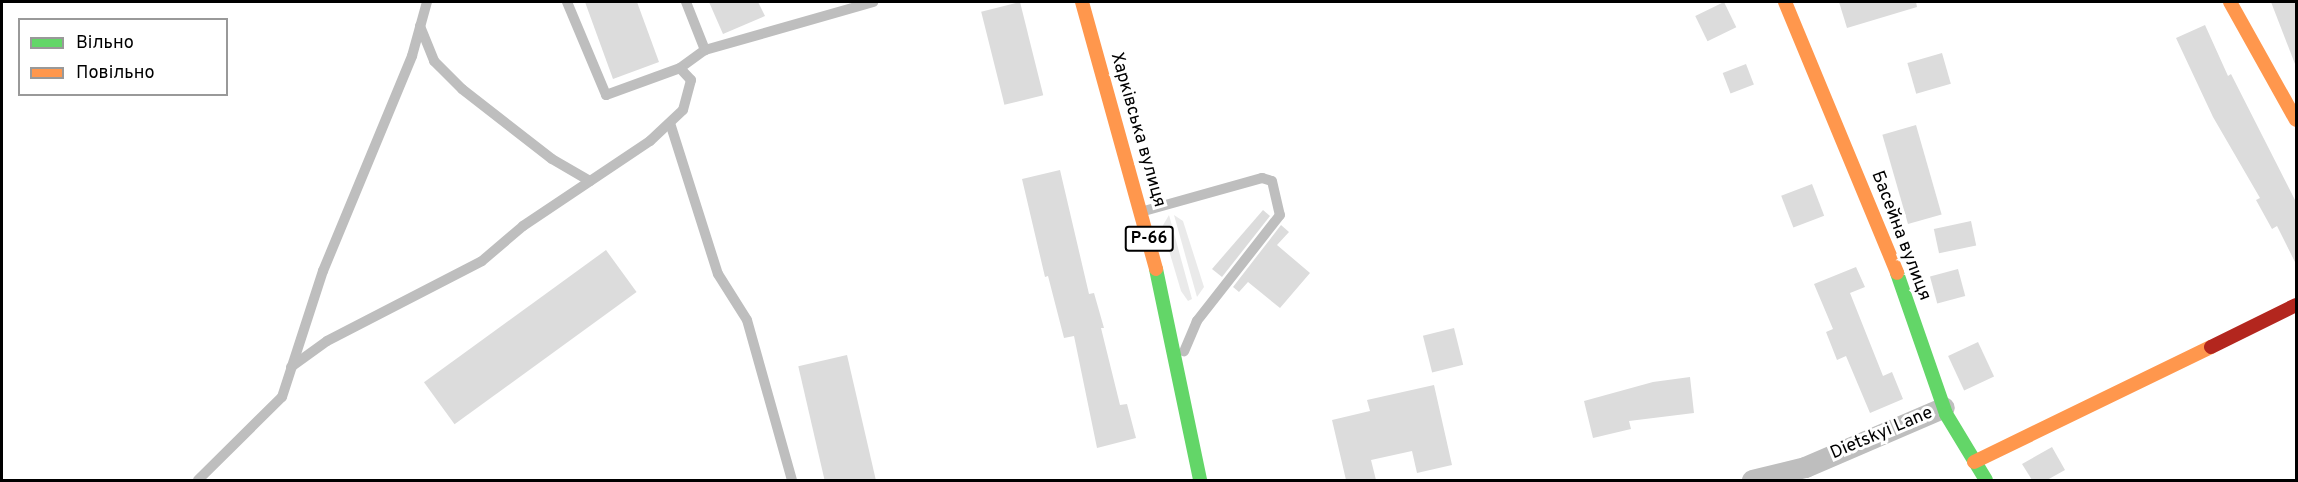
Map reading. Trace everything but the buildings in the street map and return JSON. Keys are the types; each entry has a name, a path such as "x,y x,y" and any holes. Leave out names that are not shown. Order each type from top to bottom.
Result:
{"street":[{"name":"Харківська вулиця","path":"1082,2 1141,212 1180,363 1200,480"},
{"name":"Басейна вулиця","path":"1785,2 1883,233 1944,407 1986,480"},
{"path":"2230,2 2296,120"},
{"path":"1974,462 2296,305"},
{"name":"Dietskyi Lane","path":"1752,480 1805,467 1944,407"}],"lane":[{"path":"198,480 282,397 323,271 412,56 427,2"},
{"path":"567,2 606,95 680,68 705,50 873,2"},
{"path":"686,2 705,50"},
{"path":"420,26 434,61 462,89 552,159 590,181"},
{"path":"291,367 327,341 482,261 523,226 650,141 683,110 691,80 680,68"},
{"path":"670,123 718,274 747,320 792,480"},
{"path":"1141,212 1262,178 1272,181 1280,215 1197,321 1180,363"}],"shaded area":[{"path":"1169,215 1192,299 1188,301 1181,291 1162,227"},
{"path":"1174,215 1183,221 1204,287 1197,297"}],"traffic: fast":[{"path":"1156,269 1200,480"},
{"path":"1897,273 1946,414 1986,480"}],"traffic: slow":[{"path":"1082,2 1156,269"},
{"path":"1785,2 1897,273"},
{"path":"2230,2 2296,120"},
{"path":"1974,462 2211,347"}],"traffic: jam":[{"path":"2211,347 2296,305"}]}
